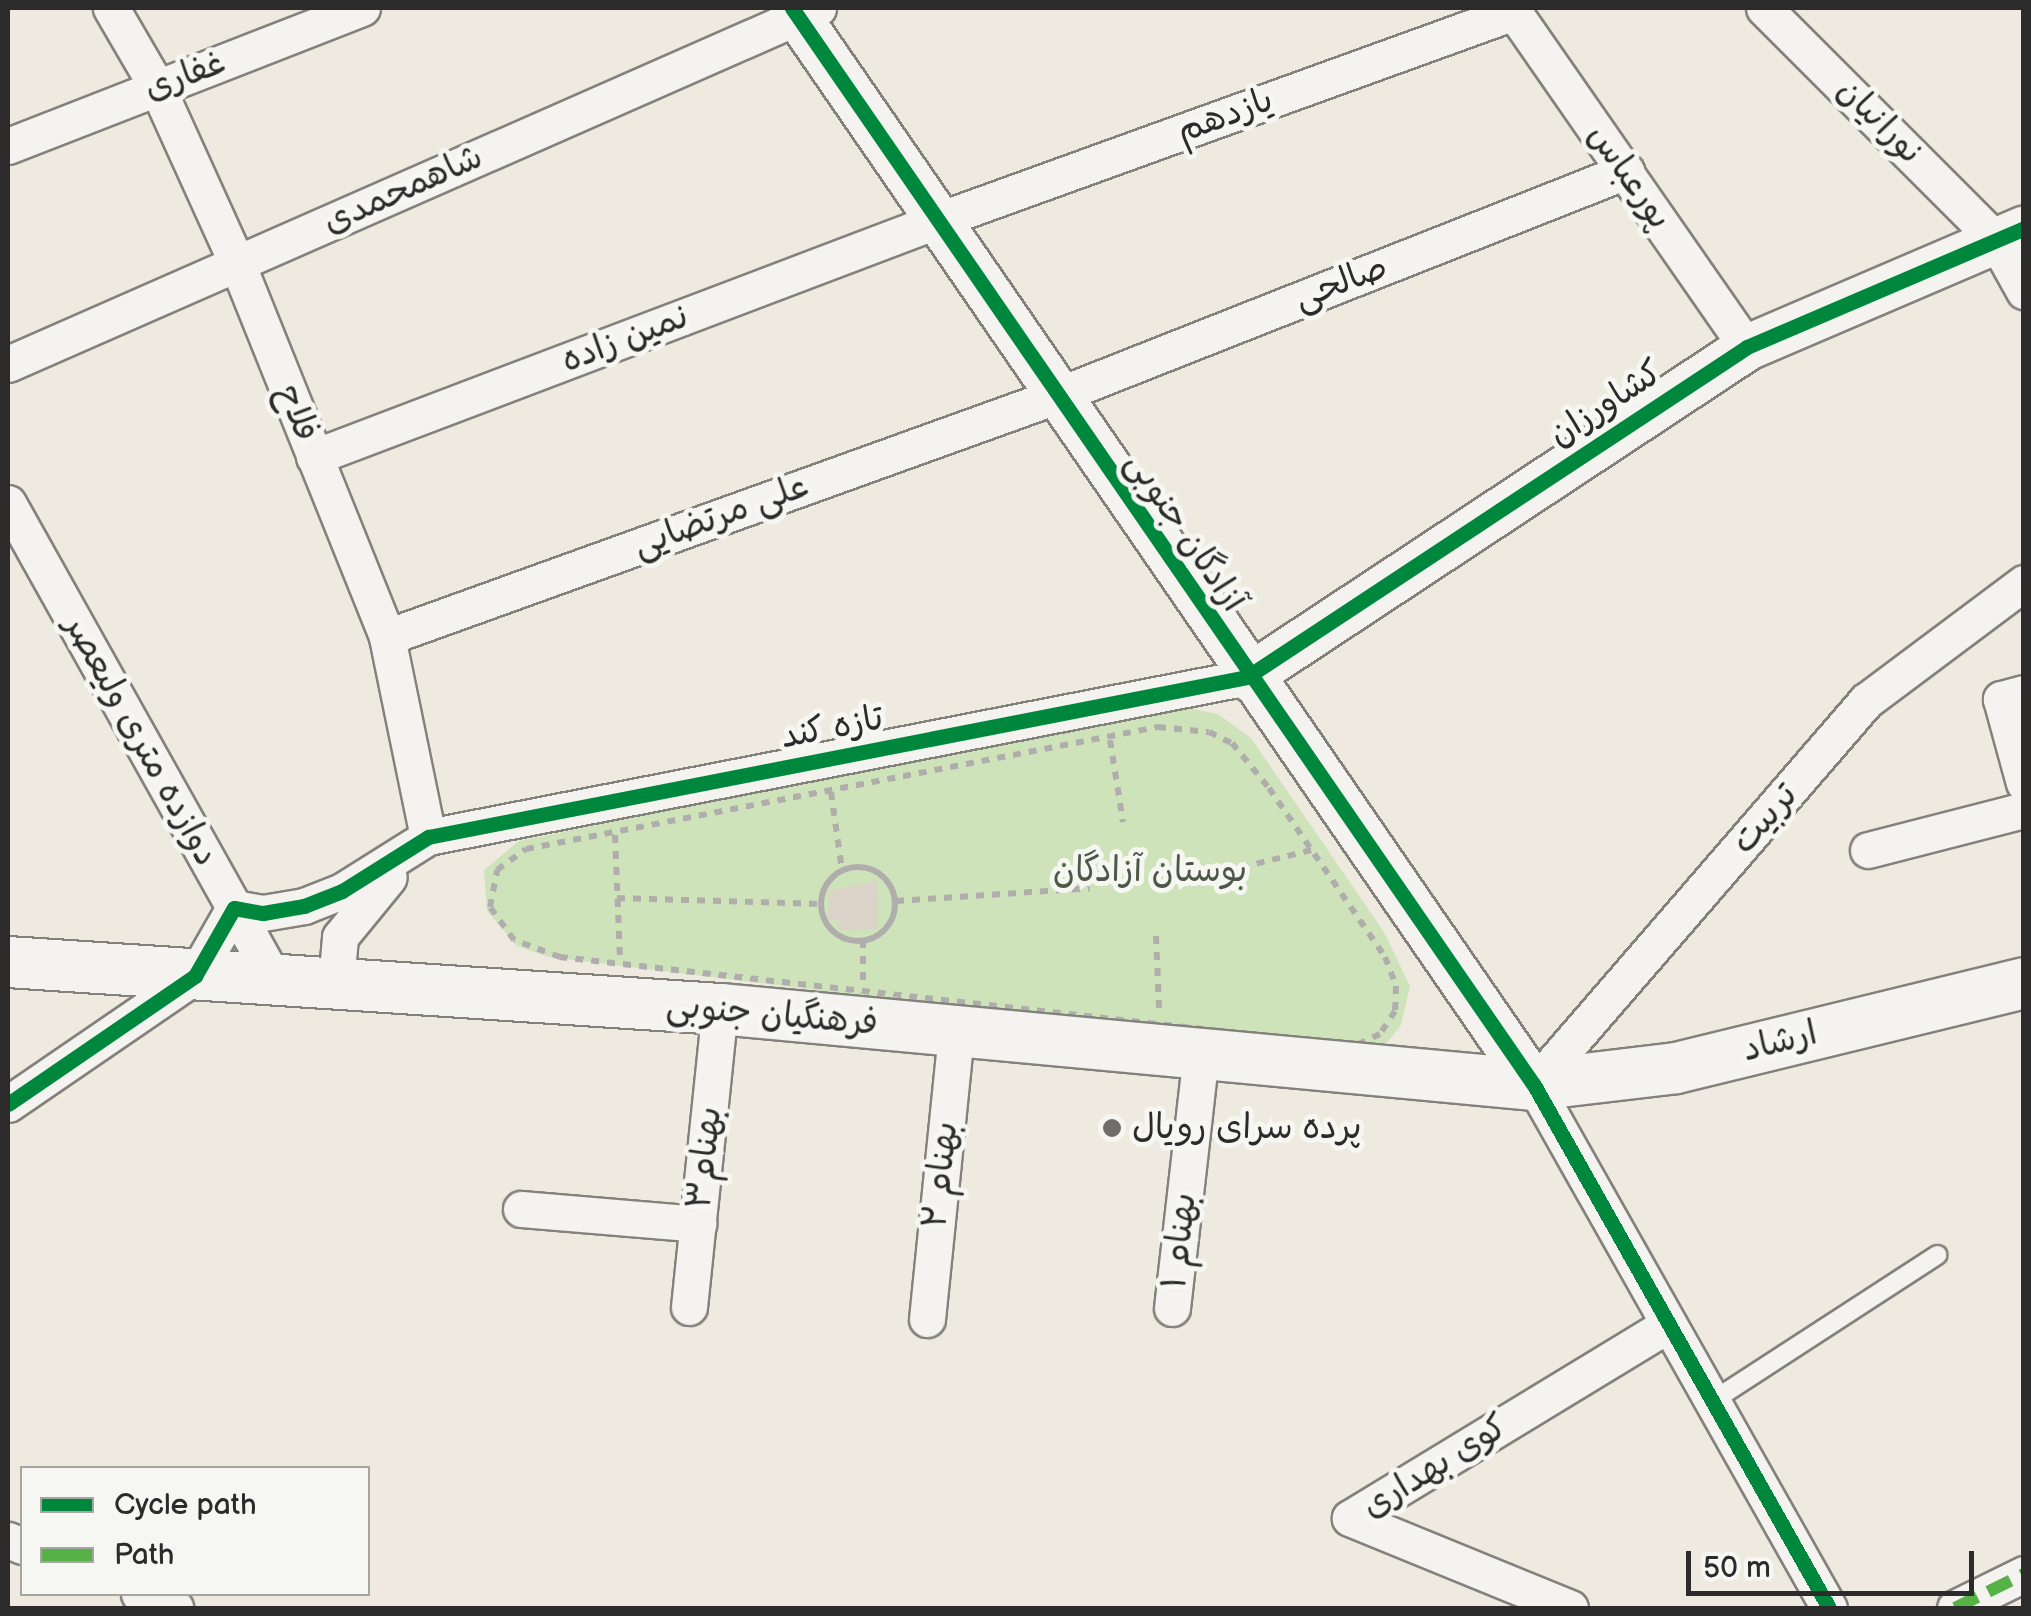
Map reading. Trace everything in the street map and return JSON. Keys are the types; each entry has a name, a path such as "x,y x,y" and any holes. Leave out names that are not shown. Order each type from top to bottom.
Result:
{"main road":[{"name":"فرهنگیان جنوبی","path":"8,962 720,1009 1534,1086"},
{"name":"ارشاد","path":"1534,1086 1676,1068 2024,983"}],"street":[{"name":"فلاح","path":"111,8 158,87 237,264 387,636 428,837"},
{"name":"غفاری","path":"8,146 362,8"},
{"name":"نورانیان","path":"1764,8 2009,233"},
{"name":"آزادگان جنوبی","path":"803,10 936,220 1534,1086"},
{"name":"شاهمحمدی","path":"8,364 803,10"},
{"name":"پورعباس","path":"1512,10 1748,346"},
{"name":"یازدهم","path":"936,220 1512,10"},
{"name":"صالحی","path":"1056,396 1626,172"},
{"name":"نمین زاده","path":"314,457 936,220"},
{"path":"2009,233 2024,291"},
{"name":"کشاورزان","path":"1248,677 1748,346 2009,233"},
{"name":"علی مرتضایی","path":"387,636 1056,396"},
{"name":"دوازده متری ولیعصر","path":"8,503 274,979"},
{"name":"تربیت","path":"1534,1086 1866,701 2024,583"},
{"name":"تازه کند","path":"428,837 1248,677"},
{"path":"2024,693 2001,699 2024,783"},
{"path":"1868,850 2024,810"},
{"path":"8,1104 195,976 234,908 263,913 304,906 342,891 428,837"},
{"path":"336,983 340,937 350,921 428,837"},
{"name":"بهنام۳","path":"689,1308 720,1009"},
{"name":"بهنام ۲","path":"927,1318 956,1032"},
{"name":"بهنام ۱","path":"1172,1308 1201,1054"},
{"path":"1534,1086 1829,1608"},
{"path":"521,1209 698,1224"},
{"name":"کوی بهداری","path":"1570,1608 1350,1518 1668,1325"},
{"path":"1955,1608 2024,1574"},
{"path":"144,1596 174,1608"}],"lane":[{"path":"1711,1402 1937,1255"}],"path":[{"path":"1184,728 1232,743 1312,850 1391,972 1396,1011 1380,1034 1359,1044 1160,1024 620,964 530,949 495,920 488,894 497,870 526,849 830,790 1109,736 1184,728"},
{"path":"1109,736 1123,822"},
{"path":"830,790 842,870"},
{"path":"615,831 620,964"},
{"path":"1210,875 1312,850"},
{"path":"842,870 877,871 896,901 890,924 863,942 836,935 821,904 824,888 842,870"},
{"path":"896,901 1090,888"},
{"path":"618,898 821,904"},
{"path":"1156,936 1160,1024"},
{"path":"862,991 863,942"}],"green space":[{"name":"بوستان آزادگان","path":"1178,706 1218,714 1251,738 1384,932 1410,986 1401,1025 1388,1042 1337,1054 549,957 517,946 487,911 484,870 519,841"}],"building":[{"path":"877,881 878,929 839,930 840,920 828,920 829,891"}],"marked path":[{"path":"1955,1608 2024,1574"}],"cycle path":[{"path":"792,8 1534,1085 1829,1608"},
{"path":"8,1104 195,976 234,908 263,913 304,906 342,891 428,837 1247,677 1747,347 2024,228"}],"place":[{"name":"پرده سرای رویال","path":"1112,1128"}]}
